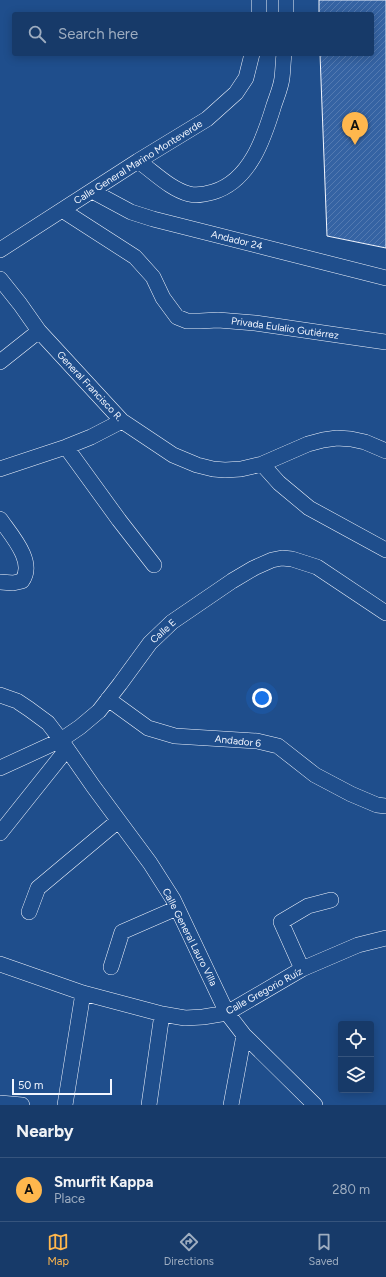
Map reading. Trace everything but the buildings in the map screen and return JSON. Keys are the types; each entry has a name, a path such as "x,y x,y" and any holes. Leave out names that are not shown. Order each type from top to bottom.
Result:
{"street":[{"path":"259,0 259,12"},
{"path":"286,0 286,12"},
{"name":"Calle General Marino Monteverde","path":"0,250 138,160 206,119 236,92 246,78 252,56"},
{"path":"138,160 166,182 179,190 191,194 204,194 222,189 241,174 256,154 268,124 282,80 284,56"},
{"name":"Andador 24","path":"92,191 130,212 152,219 386,278"},
{"name":"Privada Eulalio Gutiérrez","path":"62,210 135,256 153,278 162,298 177,317 187,321 218,320 255,323 386,342"},
{"name":"General Francisco R.","path":"0,279 39,331 122,421 173,455 197,465 225,470 241,469 262,464 308,444 337,438 365,442 386,451"},
{"path":"0,362 39,331"},
{"path":"0,469 66,447 91,437 122,421"},
{"path":"66,447 154,565"},
{"path":"262,464 279,483 309,508 386,550"},
{"path":"0,519 23,554 26,562 26,570 22,581 13,583 0,582"},
{"name":"Calle E","path":"64,745 80,727 99,711 150,642 172,622 232,581 254,568 272,560 282,558 292,559 317,568 386,613"},
{"name":"Calle General Lauro Villa","path":"0,695 17,701 48,723 150,863 177,908 227,1013 244,1034 315,1105"},
{"name":"Andador 6","path":"108,700 148,728 175,736 257,741 278,746 316,774 351,794 377,805 386,806"},
{"path":"0,768 64,745"},
{"path":"0,833 64,745"},
{"path":"29,912 38,888 118,821"},
{"path":"302,969 281,922 308,906 331,900"},
{"path":"111,967 122,932 177,908"},
{"name":"Calle Gregorio Ruíz","path":"0,964 83,993 162,1014 202,1017 227,1013 302,969 358,945 384,940"},
{"path":"65,1105 83,993"},
{"path":"149,1105 162,1014"},
{"path":"231,1105 244,1034"},
{"path":"0,1103 22,1105"}],"place":[{"name":"Smurfit Kappa","path":"355,145"}]}
